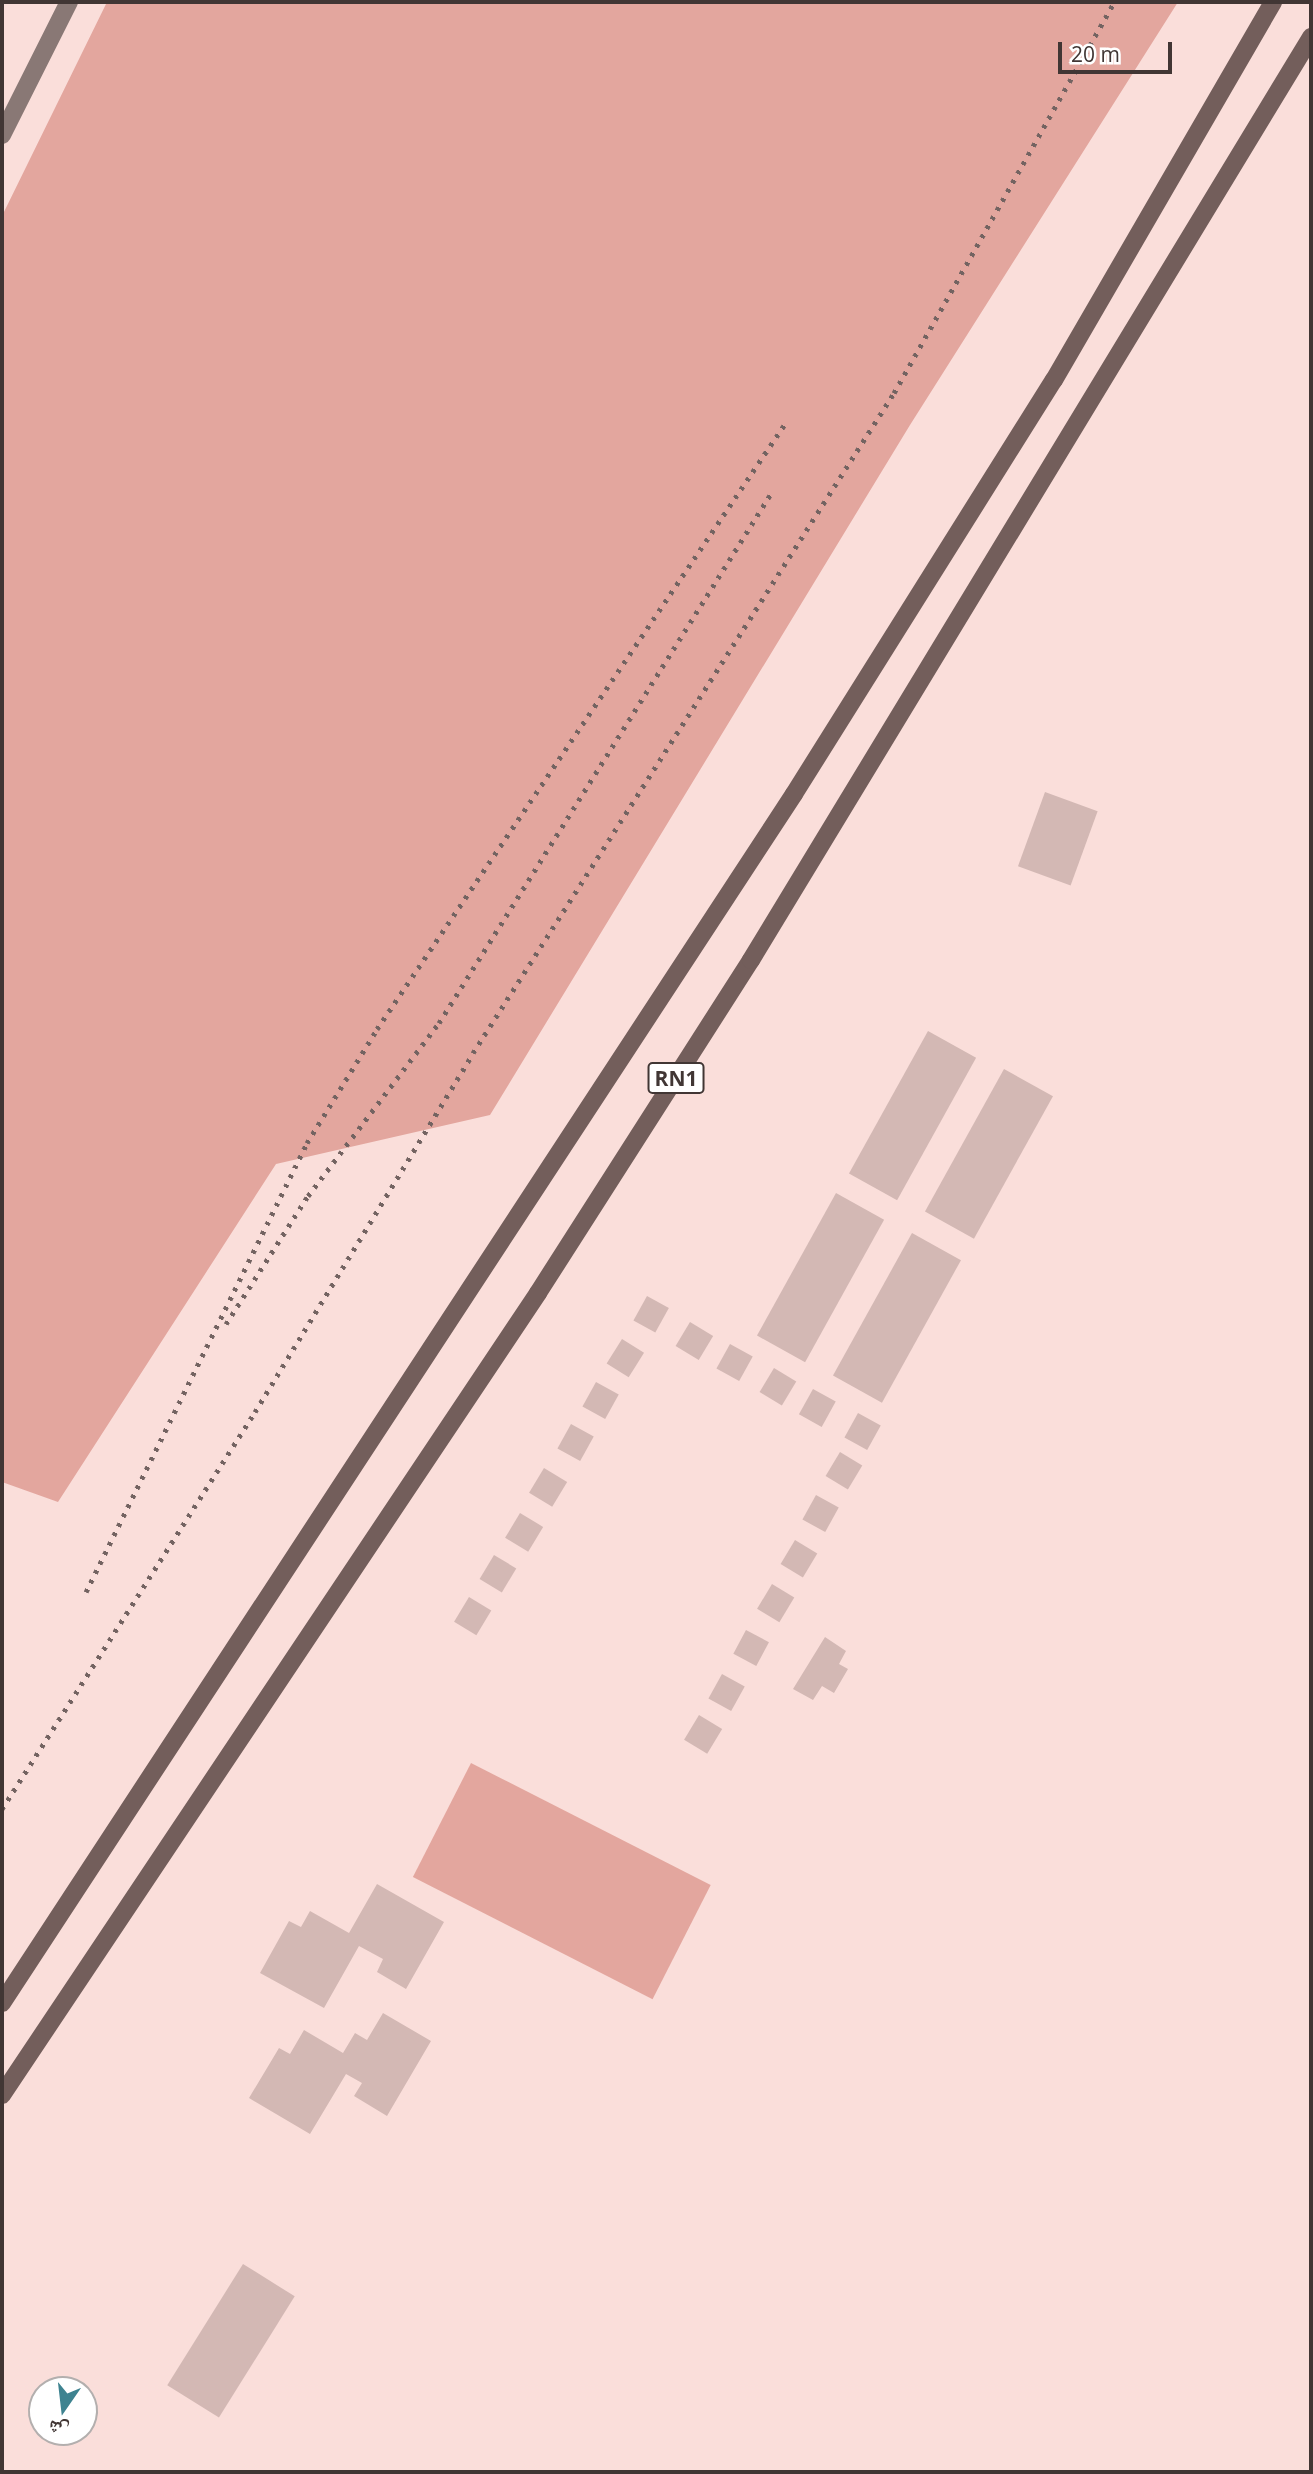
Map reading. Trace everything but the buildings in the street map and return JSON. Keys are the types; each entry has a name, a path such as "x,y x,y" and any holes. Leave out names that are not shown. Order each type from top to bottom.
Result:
{"main road":[{"name":"RN1","path":"2,2003 794,794 1054,380 1273,2"},
{"name":"RN1","path":"2,2095 538,1293 751,960 1311,37"}],"street":[{"path":"2,135 69,2"}],"shaded area":[{"path":"107,2 1178,2 910,425 490,1115 276,1164 58,1502 2,1482 2,216"},
{"path":"471,1763 711,1885 653,1999 413,1877"}],"railway":[{"path":"2,1809 255,1412 473,1053 894,393 1114,2"},
{"path":"86,1592 307,1143 377,1029 787,421"},
{"path":"226,1324 308,1196 439,1023 772,492"}]}
